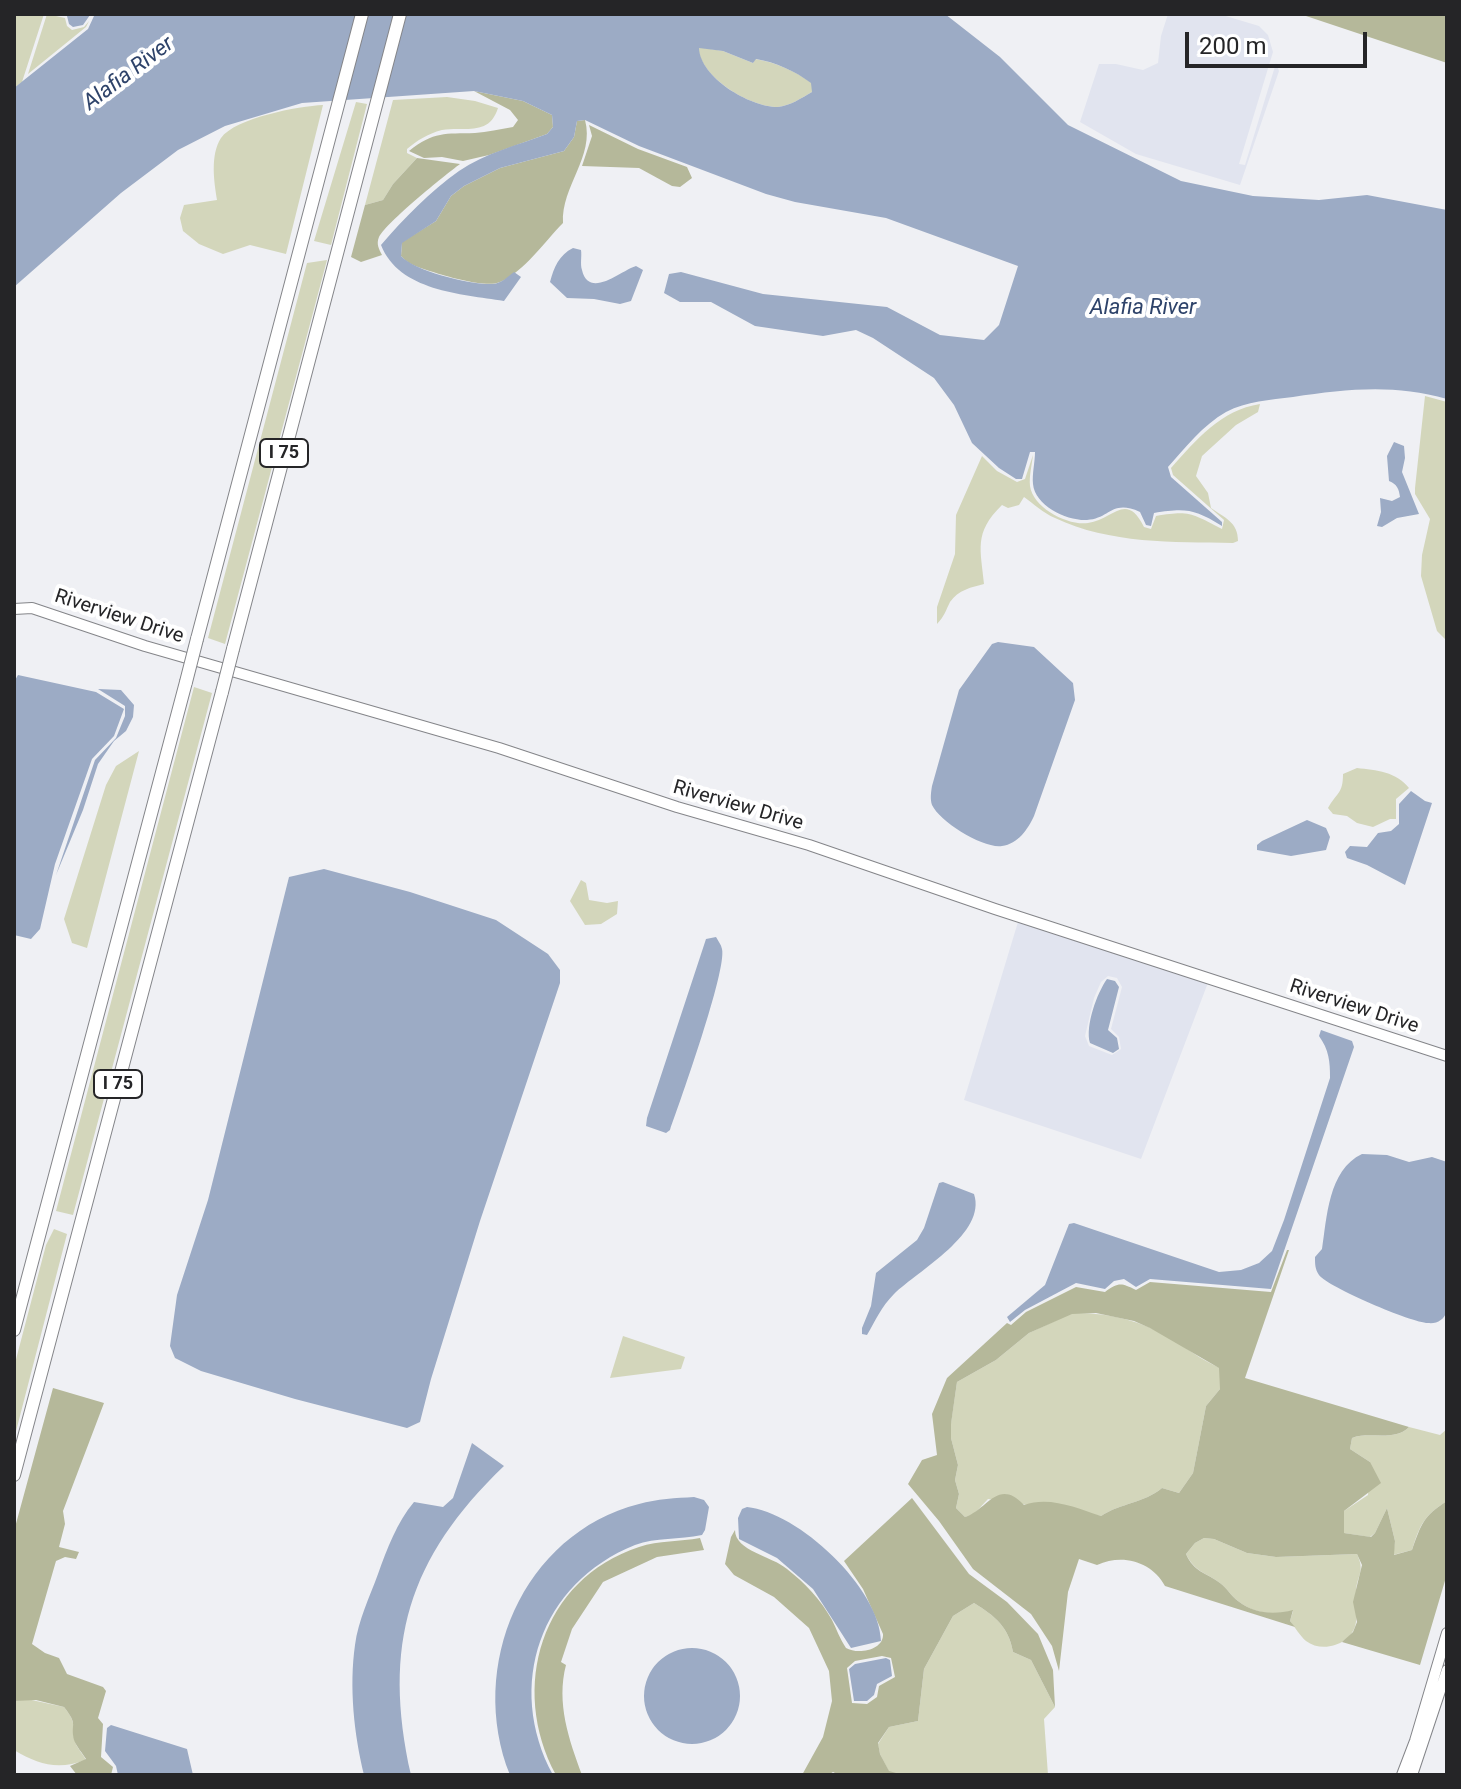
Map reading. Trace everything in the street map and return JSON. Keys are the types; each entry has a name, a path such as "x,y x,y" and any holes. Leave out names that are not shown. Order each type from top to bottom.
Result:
{"highway":[{"name":"I 75","path":"14,1330 362,14"},
{"name":"I 75","path":"14,1475 400,14"}],"street":[{"name":"Riverview Drive","path":"14,609 32,608 160,650 499,748 677,807 837,854 944,892 1447,1056"},
{"path":"1402,1775 1447,1633"},
{"path":"1412,1775 1447,1670"}],"shaded area":[{"path":"1168,14 1219,14 1259,26 1268,35 1273,52 1239,164 1245,165 1276,63 1279,71 1240,185 1136,154 1080,122 1099,64 1143,70 1158,63 1161,36"},
{"path":"1018,922 1209,980 1141,1159 964,1100","holes":["1108,976 1117,978 1122,987 1111,1029 1119,1037 1121,1049 1112,1055 1089,1046 1085,1036 1101,982"]}],"green space":[{"path":"14,14 44,14 22,82 14,88"},
{"path":"47,14 65,18 72,30 84,27 89,21 86,27 28,74"},
{"path":"1300,14 1447,14 1447,63"},
{"path":"698,47 723,51 753,63 755,59 777,65 812,83 812,92 778,107 754,102 717,79 707,69"},
{"path":"474,91 523,101 552,115 553,127 547,134 463,161 424,158 409,151 440,135 513,127 518,120 510,110"},
{"path":"447,97 498,108 489,123 482,127 442,130 415,143 407,149 407,153 417,158 383,200 365,205 393,100"},
{"path":"356,102 367,104 331,245 314,241"},
{"path":"323,105 286,254 250,245 223,254 199,244 183,231 180,218 184,205 217,200 215,152 228,131 268,114"},
{"path":"585,120 586,146 567,196 563,223 534,256 509,277 495,284 453,278 418,267 401,256 402,242 436,221 451,196 464,186 500,168 564,151 574,137 577,121"},
{"path":"589,125 638,149 687,167 692,178 680,187 672,186 639,168 582,166 592,136"},
{"path":"417,158 460,164 384,230 378,242 382,255 361,262 351,257 365,205 383,200"},
{"path":"327,260 225,644 208,638 307,263"},
{"path":"1425,396 1447,402 1447,641 1437,631 1421,576 1430,519 1415,494 1415,488"},
{"path":"1260,404 1258,412 1236,425 1202,456 1196,476 1208,493 1211,508 1236,529 1238,541 1165,542 1098,533 1051,516 1024,497 1019,505 1008,508 1002,505 987,524 981,542 984,584 957,595 937,624 937,607 955,554 956,515 982,456 997,471 1017,482 1025,479 1033,455 1030,486 1033,494 1044,508 1071,522 1097,521 1125,509 1137,516 1144,527 1151,529 1156,516 1177,513 1197,517 1222,529 1224,520 1173,475 1171,468 1221,420 1246,407"},
{"path":"194,687 212,693 73,1215 56,1211"},
{"path":"139,751 87,948 72,943 64,919 106,785 116,766"},
{"path":"1357,768 1392,775 1409,788 1396,799 1396,819 1373,827 1357,823 1347,816 1333,814 1328,808 1341,789 1343,774"},
{"path":"581,880 586,883 589,900 618,901 617,914 601,924 585,925 570,901"},
{"path":"54,1229 67,1234 14,1439 14,1367 46,1245"},
{"path":"1289,1250 1245,1378 1409,1427 1397,1434 1352,1438 1350,1449 1370,1462 1381,1483 1344,1511 1344,1533 1371,1537 1387,1508 1395,1541 1394,1555 1412,1550 1424,1522 1447,1501 1447,1574 1420,1665 1342,1642 1353,1632 1357,1622 1353,1602 1362,1565 1357,1554 1276,1557 1247,1553 1204,1538 1186,1554 1193,1565 1251,1609 1272,1613 1293,1610 1290,1621 1295,1627 1165,1586 1153,1571 1136,1562 1117,1560 1097,1565 1079,1559 1068,1592 1059,1671 1052,1646 1031,1614 973,1569 908,1484 922,1460 937,1455 932,1414 947,1378 1007,1323 1011,1325 1026,1312 1076,1287 1105,1292 1120,1285 1136,1290 1150,1282 1271,1292","holes":["1096,1313 1134,1321 1219,1368 1220,1389 1206,1406 1193,1473 1179,1493 1162,1488 1101,1516 1053,1502 1024,1505 1007,1494 993,1498 965,1517 956,1508 958,1465 951,1438 957,1382 996,1360 1029,1333 1072,1314"]},
{"path":"1072,1313 1110,1316 1147,1326 1220,1368 1220,1389 1206,1406 1193,1473 1179,1493 1162,1488 1101,1516 988,1499 974,1514 965,1517 956,1508 958,1465 951,1438 957,1382 996,1360 1029,1333"},
{"path":"623,1336 685,1357 681,1369 610,1378"},
{"path":"53,1388 104,1403 63,1511 65,1524 59,1547 79,1552 76,1559 65,1557 56,1561 32,1644 59,1658 67,1674 103,1687 106,1691 98,1718 103,1724 101,1757 113,1767 111,1775 77,1775 70,1766 86,1759 75,1742 73,1721 64,1707 36,1700 14,1701 14,1531"},
{"path":"1409,1427 1440,1435 1447,1429 1447,1501 1424,1521 1412,1550 1393,1555 1395,1541 1387,1508 1370,1537 1344,1533 1344,1511 1368,1495 1370,1462 1350,1449 1352,1438 1397,1434"},
{"path":"912,1498 969,1574 1007,1602 1038,1634 1053,1670 1055,1707 1031,1660 1013,1652 1000,1623 974,1603 953,1616 924,1669 918,1721 889,1727 878,1743 889,1771 903,1775 839,1775 833,1772 828,1775 802,1775 823,1737 832,1701 829,1671 809,1628 774,1597 734,1575 725,1564 735,1530 747,1548 780,1564 812,1592 828,1613 846,1648 869,1650 879,1644 883,1634 863,1589 844,1561","holes":["882,1656 891,1658 895,1677 879,1686 877,1697 867,1704 852,1703 847,1668 855,1661"]},
{"path":"700,1538 704,1550 657,1557 603,1582 572,1629 561,1662 566,1665 562,1693 569,1735 582,1775 556,1775 542,1742 535,1707 536,1673 543,1640 557,1610 578,1584 605,1562 639,1547"},
{"path":"1204,1538 1247,1553 1276,1557 1357,1554 1361,1569 1356,1590 1354,1630 1336,1645 1321,1647 1306,1641 1300,1634 1290,1621 1293,1611 1264,1612 1244,1605 1189,1560 1186,1554"},
{"path":"974,1603 1000,1623 1013,1652 1031,1660 1055,1707 1044,1719 1048,1775 903,1775 889,1772 878,1744 889,1727 918,1721 924,1669 953,1616"},
{"path":"27,1699 64,1707 73,1722 76,1743 86,1760 66,1765 49,1764 14,1750 14,1701"}],"water":[{"name":"Alafia River","path":"61,14 945,14 1000,57 1068,125 1181,181 1253,196 1319,200 1367,195 1447,210 1447,399 1408,391 1370,389 1242,405 1210,423 1168,467 1171,477 1222,522 1222,526 1197,513 1182,510 1154,513 1151,526 1146,525 1140,512 1123,508 1095,519 1070,518 1053,511 1035,492 1035,452 1030,452 1022,479 1016,479 999,468 972,443 954,405 934,378 873,338 856,330 823,336 755,326 711,302 680,302 664,293 669,274 681,272 763,294 887,307 940,335 984,340 999,325 1018,266 886,218 766,194 639,146 585,120 577,121 574,137 564,151 500,168 464,186 451,196 436,221 402,243 401,256 408,262 444,276 492,284 501,282 514,272 521,277 504,301 433,288 402,272 381,245 418,206 469,165 547,134 553,127 552,115 523,101 474,91 302,103 225,126 178,150 121,193 14,287 14,88 88,29 94,16 90,15 83,25 73,27 67,16","holes":["699,48 723,51 753,63 756,59 785,68 811,83 812,92 778,107 754,102 717,79 701,59"]},
{"path":"573,248 581,250 582,270 591,283 606,281 636,266 643,270 631,301 620,304 567,298 550,282 558,262"},
{"path":"1394,442 1404,446 1402,472 1419,514 1397,518 1382,527 1377,526 1381,512 1380,498 1392,501 1400,497 1397,487 1389,481 1387,456"},
{"path":"998,642 1034,647 1073,683 1075,700 1032,821 1018,839 1008,845 994,846 974,839 953,826 937,812 931,798 959,690 992,644"},
{"path":"18,675 96,692 124,709 114,736 92,759 55,864 40,929 31,939 14,935 14,682"},
{"path":"98,689 121,690 134,705 133,717 126,731 114,741 98,764 56,875 95,760 116,738 125,716 125,706"},
{"path":"1411,791 1432,803 1405,885 1347,858 1345,852 1350,846 1367,847 1378,833 1391,831 1399,824 1399,804"},
{"path":"1307,820 1326,828 1330,837 1326,850 1291,856 1257,850 1257,845 1262,841"},
{"path":"324,869 496,920 548,954 560,970 560,983 480,1221 420,1422 407,1428 201,1371 175,1358 170,1346 177,1295 208,1200 289,877"},
{"path":"716,937 722,949 717,982 702,1037 670,1130 666,1133 646,1126 647,1118 706,939"},
{"path":"1107,979 1115,981 1119,987 1108,1030 1117,1038 1119,1049 1113,1053 1090,1043 1089,1036 1093,1010"},
{"path":"1321,1030 1352,1041 1354,1047 1271,1289 1150,1279 1136,1287 1124,1279 1114,1281 1105,1289 1076,1283 1025,1310 1010,1322 1007,1317 1045,1285 1069,1224 1074,1223 1219,1272 1241,1270 1259,1263 1272,1251 1330,1078 1328,1056 1319,1036"},
{"path":"1362,1154 1387,1155 1409,1162 1432,1157 1447,1162 1447,1311 1437,1322 1419,1321 1371,1304 1326,1281 1317,1271 1315,1257 1322,1249 1336,1183 1342,1171"},
{"path":"939,1183 974,1194 975,1209 970,1223 948,1250 894,1294 867,1335 862,1334 871,1306 876,1273 917,1240"},
{"path":"472,1443 504,1466 471,1500 445,1535 425,1570 411,1606 402,1644 400,1685 411,1775 364,1775 355,1727 353,1694 353,1661 361,1618 402,1518 414,1502 443,1507 453,1498"},
{"path":"694,1497 704,1500 709,1507 702,1535 635,1545 602,1562 575,1584 555,1611 540,1641 533,1673 532,1707 539,1741 553,1775 510,1775 498,1734 496,1691 501,1650 514,1610 535,1574 563,1544 598,1520 646,1502"},
{"path":"747,1507 767,1512 789,1523 833,1556 867,1598 877,1620 881,1641 851,1648 813,1589 777,1558 739,1539 738,1518 742,1509"},
{"path":"692,1648 710,1652 726,1662 736,1678 740,1696 736,1714 726,1730 710,1740 692,1744 674,1740 658,1730 648,1714 644,1696 648,1678 658,1662 674,1652"},
{"path":"886,1658 890,1660 892,1676 877,1684 874,1695 867,1701 854,1701 849,1669 855,1664"},
{"path":"111,1725 187,1749 193,1775 118,1775 116,1766 105,1751 107,1728"}]}
